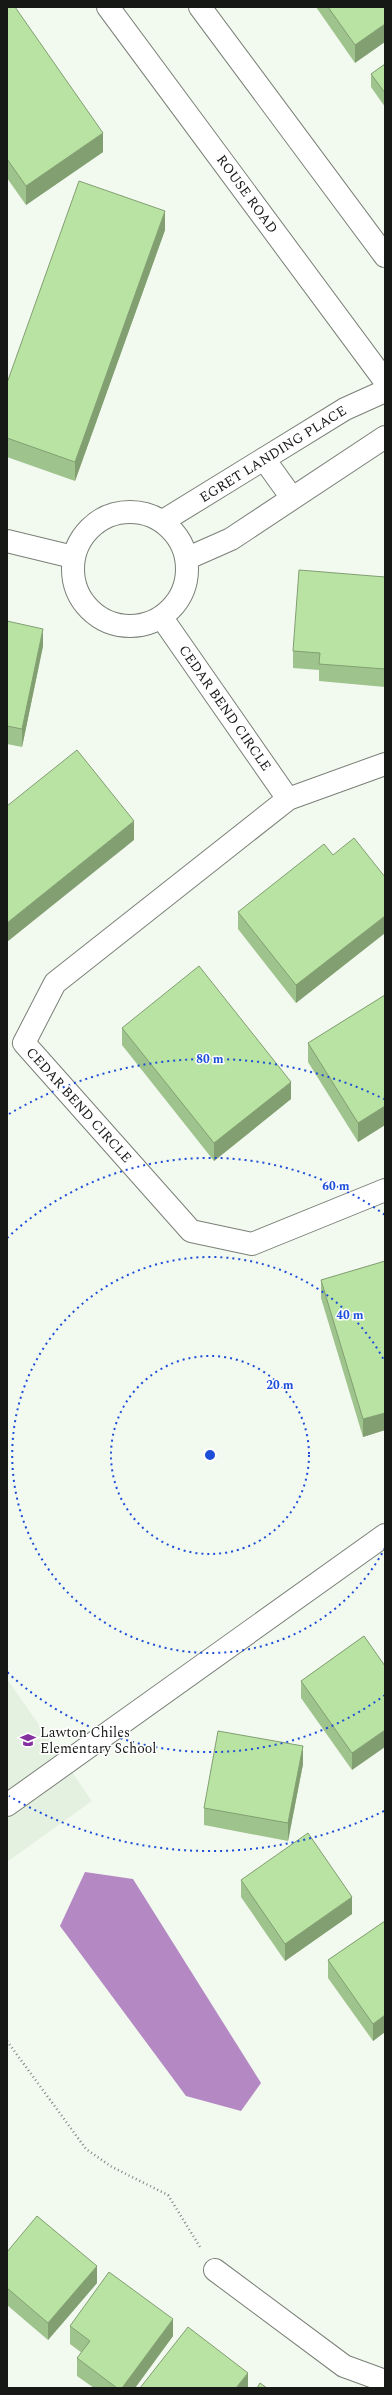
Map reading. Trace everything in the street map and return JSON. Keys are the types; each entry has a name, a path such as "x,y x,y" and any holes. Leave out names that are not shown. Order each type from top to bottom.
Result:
{"street":[{"name":"ROUSE ROAD","path":"108,7 385,381"},
{"path":"200,7 385,256"},
{"name":"EGRET LANDING PLACE","path":"163,521 345,409 385,391"},
{"path":"188,558 231,539 385,437"},
{"path":"264,459 292,498"},
{"path":"120,512 142,512 163,521 179,538 188,558 187,582 178,602 162,618 140,626 118,626 97,617 81,601 73,580 73,557 82,536 99,521 120,512"},
{"path":"7,541 73,557"},
{"name":"CEDAR BEND CIRCLE","path":"162,618 288,799"},
{"name":"CEDAR BEND CIRCLE","path":"385,764 288,799 55,983 24,1043 191,1231 252,1244 385,1190"},
{"path":"8,1802 385,1535"},
{"path":"215,2270 344,2366 385,2381"}],"path":[{"path":"7,2040 86,2150 112,2167 168,2195 215,2270"}],"shaded area":[{"name":"Lawton Chiles Elementary School","path":"7,1679 92,1801 7,1862"},
{"path":"85,1872 133,1879 261,2083 241,2111 186,2096 60,1926"}],"building":[{"path":"7,7 15,7 103,133 26,186 7,159"},
{"path":"328,7 385,7 385,24 355,45"},
{"path":"385,64 385,93 371,74"},
{"path":"79,181 165,211 75,462 7,438 7,383"},
{"path":"299,570 385,577 385,669 319,664 320,653 293,651"},
{"path":"7,621 43,629 22,729 7,726"},
{"path":"77,750 134,821 7,923 7,806"},
{"path":"354,838 385,877 385,916 296,985 238,912 324,844 333,855"},
{"path":"199,966 291,1082 214,1143 122,1028"},
{"path":"385,995 385,1106 358,1123 308,1043"},
{"path":"385,1261 385,1413 363,1419 321,1280"},
{"path":"364,1636 385,1666 385,1730 352,1753 301,1681"},
{"path":"218,1731 303,1746 288,1823 204,1808"},
{"path":"308,1833 352,1897 285,1944 241,1880"},
{"path":"385,1921 385,2015 373,2024 328,1960"},
{"path":"37,2216 97,2266 48,2323 7,2288 7,2252"},
{"path":"109,2272 173,2319 122,2388 117,2388 77,2358 90,2341 70,2326"},
{"path":"188,2327 248,2373 236,2388 140,2388"},
{"path":"260,2383 267,2388 257,2388"}],"place":[{"name":"Lawton Chiles Elementary School","path":"28,1740"}]}
